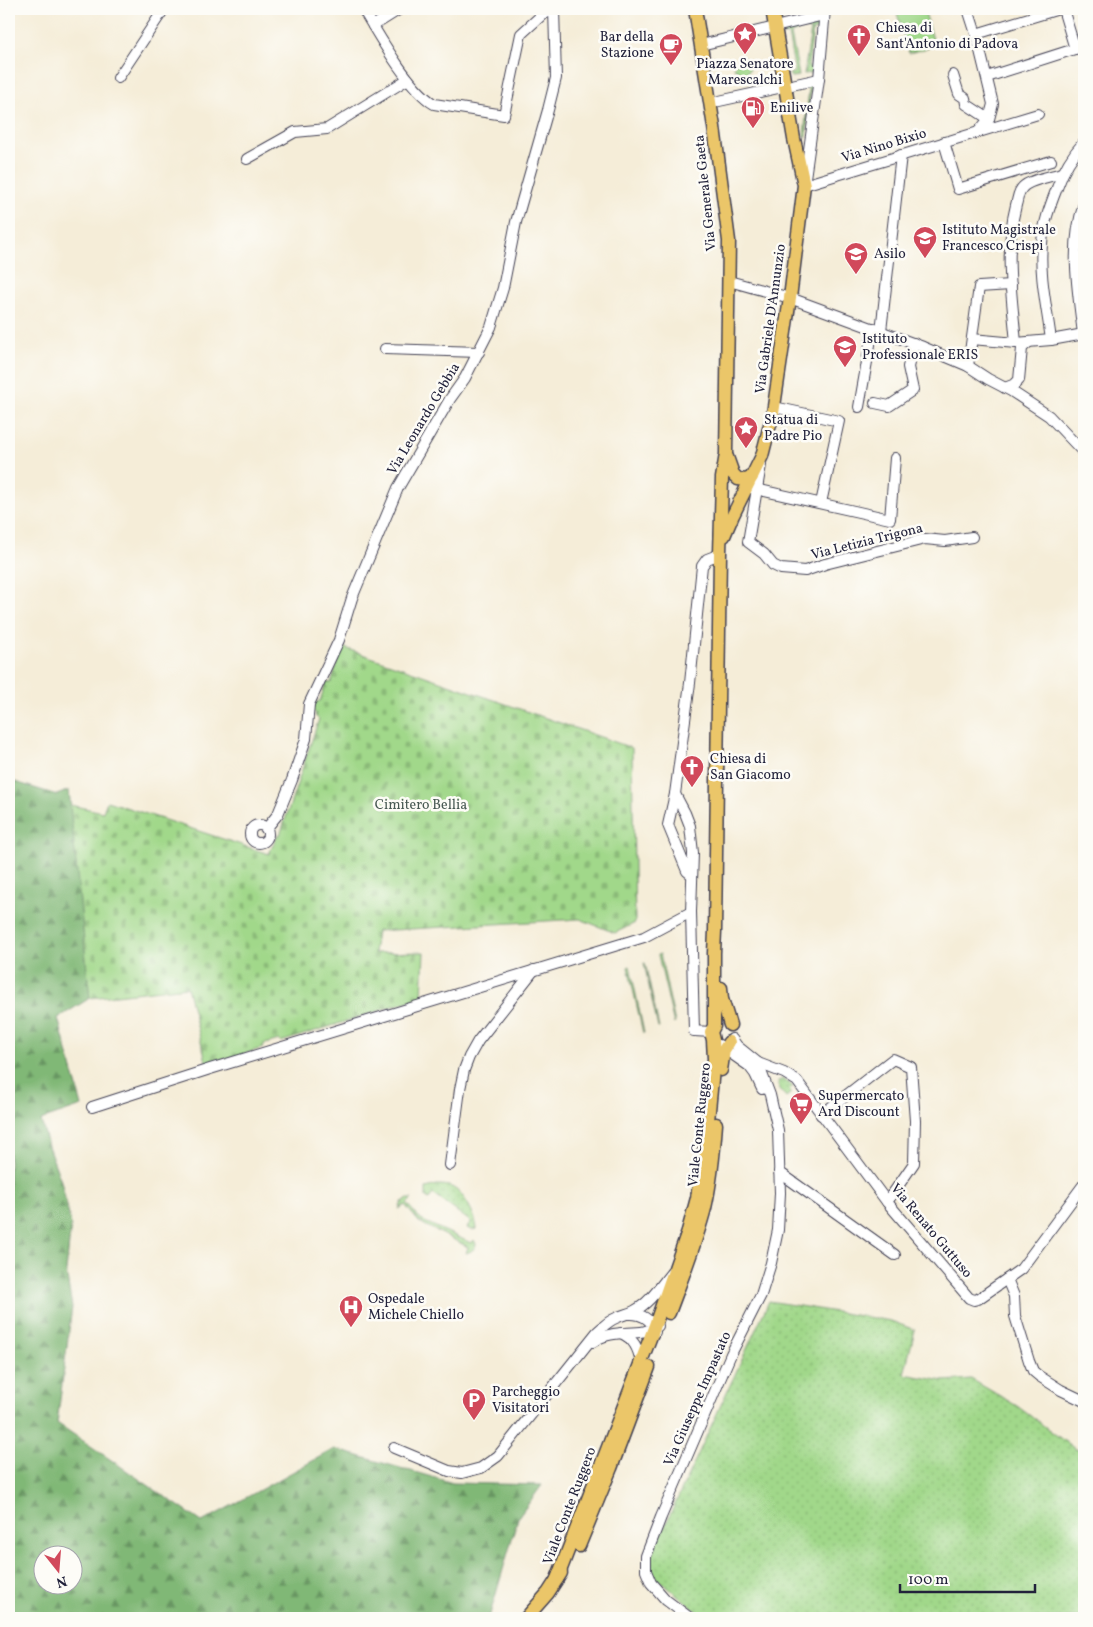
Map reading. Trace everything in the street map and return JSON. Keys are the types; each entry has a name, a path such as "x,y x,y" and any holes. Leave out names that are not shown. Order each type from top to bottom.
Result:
{"main road":[{"name":"Via Generale Gaeta","path":"695,9 729,241 726,454 722,478 720,550 715,931"},
{"name":"Via Gabriele D'Annunzio","path":"720,550 732,515 752,485 762,456 774,407 804,186 774,18"},
{"path":"726,454 733,474 738,479 746,480 752,485"},
{"path":"715,931 719,953 722,999 730,1025 721,1022 720,1039"},
{"path":"715,931 714,952 720,1039"},
{"name":"Viale Conte Ruggero","path":"557,1579 578,1548 614,1460 692,1250 709,1185 720,1039"},
{"name":"Viale Conte Ruggero","path":"557,1579 654,1328 688,1231 696,1198 707,1131 714,1060 720,1039"},
{"path":"526,1618 548,1593 557,1579"}],"street":[{"path":"118,78 164,9"},
{"path":"362,9 408,79 428,100 434,104 504,115 522,34 543,14 554,10"},
{"path":"373,26 400,9"},
{"path":"968,9 993,104 989,119 982,128 973,133"},
{"path":"976,34 1059,9"},
{"path":"987,78 1080,47 1063,9"},
{"name":"Via Leonardo Gebbia","path":"266,829 278,814 292,780 306,739 309,704 339,640 352,598 398,488 480,352 491,327 503,288 516,222 556,78 554,10"},
{"path":"700,40 774,18 825,12 804,186"},
{"path":"953,75 959,94 965,98 966,104 989,119"},
{"path":"247,159 295,132 327,129 408,79"},
{"path":"711,109 787,92 818,79"},
{"name":"Via Nino Bixio","path":"804,186 1038,114"},
{"path":"944,142 958,190 1051,161"},
{"path":"1051,340 1044,288 1042,244 1044,226 1062,173 1077,149 1084,142"},
{"path":"859,407 877,330 901,155"},
{"path":"1016,343 1009,251 1012,225 1020,190 1027,184 1062,173"},
{"path":"972,339 1016,343 1051,340 1084,334 1075,252 1077,229 1084,204"},
{"path":"729,281 790,298 914,343 968,366 1049,416 1084,453"},
{"path":"968,366 979,287 1011,285"},
{"path":"1005,388 1019,380 1022,348 1029,342"},
{"path":"875,403 889,406 914,390 908,368 914,343"},
{"path":"385,348 480,352"},
{"path":"774,407 839,421 821,503"},
{"path":"752,485 890,519 895,458"},
{"name":"Via Letizia Trigona","path":"752,485 748,542 764,554 773,565 782,569 805,571 825,564 925,539 946,541 972,537"},
{"path":"692,875 687,871 668,825 675,794 694,650 702,566 707,559 720,550"},
{"path":"675,794 690,826 693,853 691,912 694,1031 737,1046 758,1064 768,1087 774,1115"},
{"path":"92,1107 210,1069 644,937 691,912"},
{"path":"450,1165 460,1089 469,1057 487,1029 534,970"},
{"path":"720,1039 752,1070 774,1115"},
{"path":"821,1115 893,1059 911,1067 916,1121 914,1164 887,1202"},
{"name":"Via Renato Guttuso","path":"758,1064 797,1081 887,1202 969,1298 974,1300 1021,1269 1084,1184"},
{"name":"Via Giuseppe Impastato","path":"690,1618 666,1600 651,1583 646,1571 646,1556 731,1354 763,1287 771,1263 778,1230 780,1172 778,1130 774,1115"},
{"path":"780,1172 895,1255"},
{"path":"584,1349 607,1335 654,1328 659,1325 680,1272 692,1250"},
{"path":"394,1448 449,1471 462,1473 481,1468 498,1456 606,1323 634,1311 649,1300 676,1267"},
{"path":"1006,1279 1014,1296 1015,1316 1034,1371 1061,1390 1084,1401"},
{"path":"614,1460 618,1436 655,1336 654,1328 650,1321 640,1315 627,1314"},
{"path":"621,1333 628,1336 635,1343 641,1362"}],"green space":[{"path":"924,9 935,46 909,53 896,10"},
{"path":"816,23 819,26 819,30 813,30 808,67 814,69 812,73 804,74 811,30 805,28 805,26"},
{"path":"798,28 799,30 791,34 799,76 791,77 789,74 795,72 788,34 782,35 782,32"},
{"path":"741,56 753,63 746,75 734,68"},
{"path":"810,85 806,137 804,136 809,89 804,86"},
{"name":"Cimitero Bellia","path":"342,647 632,748 635,923 615,933 580,919 377,931 374,953 424,952 422,997 281,1042 279,1040 265,1044 263,1048 207,1065 187,987 90,998 70,805 103,812 107,801 269,854 278,834 280,835 319,719 312,710 316,702 320,701 326,682 331,683"},
{"path":"9,780 57,795 69,790 90,998 58,1018 82,1106 41,1120 61,1181 71,1224 66,1271 72,1307 57,1423 202,1522 334,1449 453,1483 542,1485 518,1518 489,1618 9,1618"},
{"path":"660,954 675,1023 674,1024 658,955"},
{"path":"645,963 659,1028 658,1028"},
{"path":"630,966 644,1033 628,967"},
{"path":"782,1079 793,1087 789,1090 791,1093 786,1097 779,1089 778,1082"},
{"path":"437,1185 449,1186 459,1192 471,1210 477,1229 467,1228 471,1222 433,1194 429,1199 426,1197 426,1188"},
{"path":"412,1199 407,1204 421,1220 471,1243 474,1240 476,1244 474,1249 466,1253 468,1247 419,1222 405,1205 399,1209 402,1202"},
{"path":"769,1301 891,1321 915,1330 904,1374 944,1381 971,1379 1017,1406 1075,1449 1084,1451 1084,1618 706,1618 651,1574 650,1558"}],"place":[{"name":"Piazza Senatore Marescalchi","path":"745,55"},
{"name":"Chiesa di Sant'Antonio di Padova","path":"859,57"},
{"name":"Bar della Stazione","path":"671,66"},
{"name":"Enilive","path":"753,129"},
{"name":"Istituto Magistrale Francesco Crispi","path":"925,259"},
{"name":"Asilo","path":"856,275"},
{"name":"Istituto Professionale ERIS","path":"845,368"},
{"name":"Statua di Padre Pio","path":"746,449"},
{"name":"Chiesa di San Giacomo","path":"692,788"},
{"name":"Supermercato Ard Discount","path":"801,1125"},
{"name":"Ospedale Michele Chiello","path":"351,1328"},
{"name":"Parcheggio Visitatori","path":"474,1421"}]}
